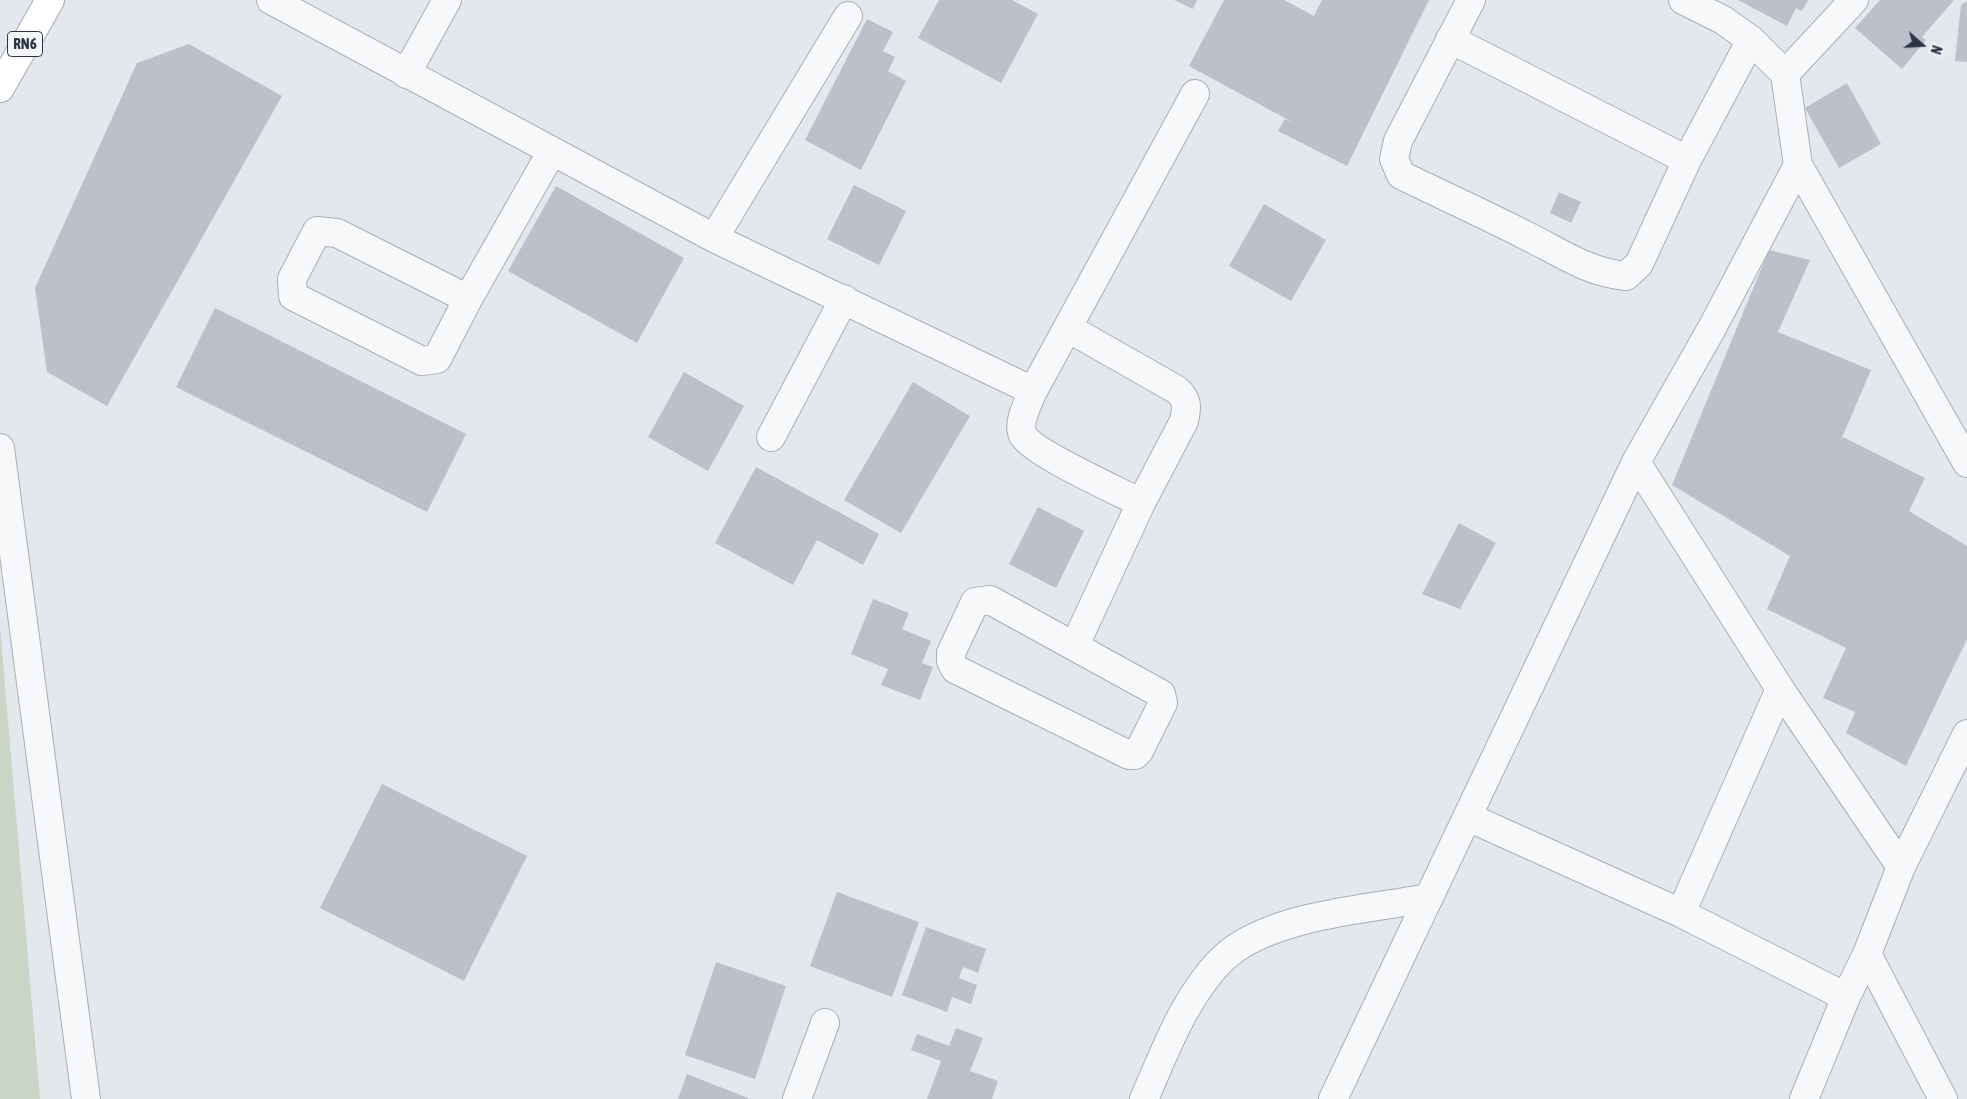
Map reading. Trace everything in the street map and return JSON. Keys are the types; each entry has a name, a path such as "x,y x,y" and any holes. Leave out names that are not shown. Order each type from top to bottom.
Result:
{"main road":[{"name":"RN6","path":"0,88 50,0"}],"street":[{"path":"271,0 714,238 1033,391"},
{"path":"406,74 448,0"},
{"path":"1471,0 1398,141 1394,159 1401,175 1586,267 1609,274 1626,276 1639,264 1687,160 1750,40"},
{"path":"1683,0 1723,20 1750,40 1785,74 1798,165 1967,463"},
{"path":"1785,74 1854,0"},
{"path":"714,238 848,16"},
{"path":"1450,39 1687,160"},
{"path":"1141,503 1039,450 1023,437 1020,426 1033,391 1195,94"},
{"path":"468,299 338,233 327,231 317,231 292,279 291,286 293,296 422,362 437,359 468,299 552,151"},
{"path":"1333,1099 1636,462 1712,328 1798,165"},
{"path":"771,437 844,299"},
{"path":"1068,328 1177,390 1185,398 1187,407 1184,421 1141,503 1075,645"},
{"path":"0,448 86,1099"},
{"path":"1636,462 1780,689 1901,867"},
{"path":"990,600 1075,645 1161,694 1163,703 1139,751 1135,755 1130,755 954,669 951,661 951,652 976,602 981,601 990,600"},
{"path":"1680,913 1780,689"},
{"path":"1804,1099 1846,997 1867,954 1901,867 1967,734"},
{"path":"1468,817 1680,913 1846,997"},
{"path":"1144,1099 1185,1009 1213,970 1234,949 1255,937 1295,922 1429,898"},
{"path":"1867,954 1944,1099"},
{"path":"797,1099 825,1023"}],"green space":[{"path":"0,626 40,1099 0,1099"}],"building":[{"path":"939,0 1012,0 1038,14 1001,83 918,38"},
{"path":"1174,0 1197,0 1193,9"},
{"path":"1224,0 1284,0 1314,16 1322,0 1429,0 1347,166 1278,131 1285,119 1294,123 1189,66"},
{"path":"1738,0 1808,0 1802,11 1796,8 1787,26"},
{"path":"1880,0 1954,0 1922,37 1926,40 1902,69 1855,28"},
{"path":"1967,1 1967,62 1955,61 1961,5"},
{"path":"867,19 893,32 883,51 895,57 888,71 906,81 861,170 805,140"},
{"path":"189,44 282,96 107,406 47,372 35,288 137,63"},
{"path":"1847,83 1881,144 1839,168 1805,108"},
{"path":"854,185 906,211 879,265 827,239"},
{"path":"556,186 684,258 637,343 508,271"},
{"path":"1559,192 1581,202 1571,223 1550,213"},
{"path":"1264,204 1326,240 1291,301 1229,266"},
{"path":"1769,250 1810,260 1778,332 1871,370 1840,442 1843,437 1925,478 1909,511 1967,546 1967,639 1906,766 1846,733 1855,712 1823,698 1846,648 1767,609 1790,556 1672,485"},
{"path":"215,308 466,434 427,512 176,387"},
{"path":"684,372 744,406 708,471 648,437"},
{"path":"913,382 970,416 901,533 844,500"},
{"path":"756,467 879,534 863,565 817,540 793,585 715,543"},
{"path":"1038,507 1084,531 1056,588 1009,564"},
{"path":"1459,523 1496,543 1460,609 1422,594"},
{"path":"873,599 909,613 902,629 931,641 922,663 933,667 920,700 881,685 888,669 851,654"},
{"path":"382,784 527,856 464,981 320,908"},
{"path":"837,892 919,922 892,997 810,966"},
{"path":"926,927 986,949 978,973 963,967 959,978 977,985 971,1004 952,997 947,1012 902,995"},
{"path":"716,962 786,986 755,1079 685,1055"},
{"path":"956,1028 983,1038 970,1071 998,1081 992,1099 927,1099 941,1061 911,1050 917,1034 949,1046"},
{"path":"687,1074 748,1098 748,1099 678,1099"}]}
